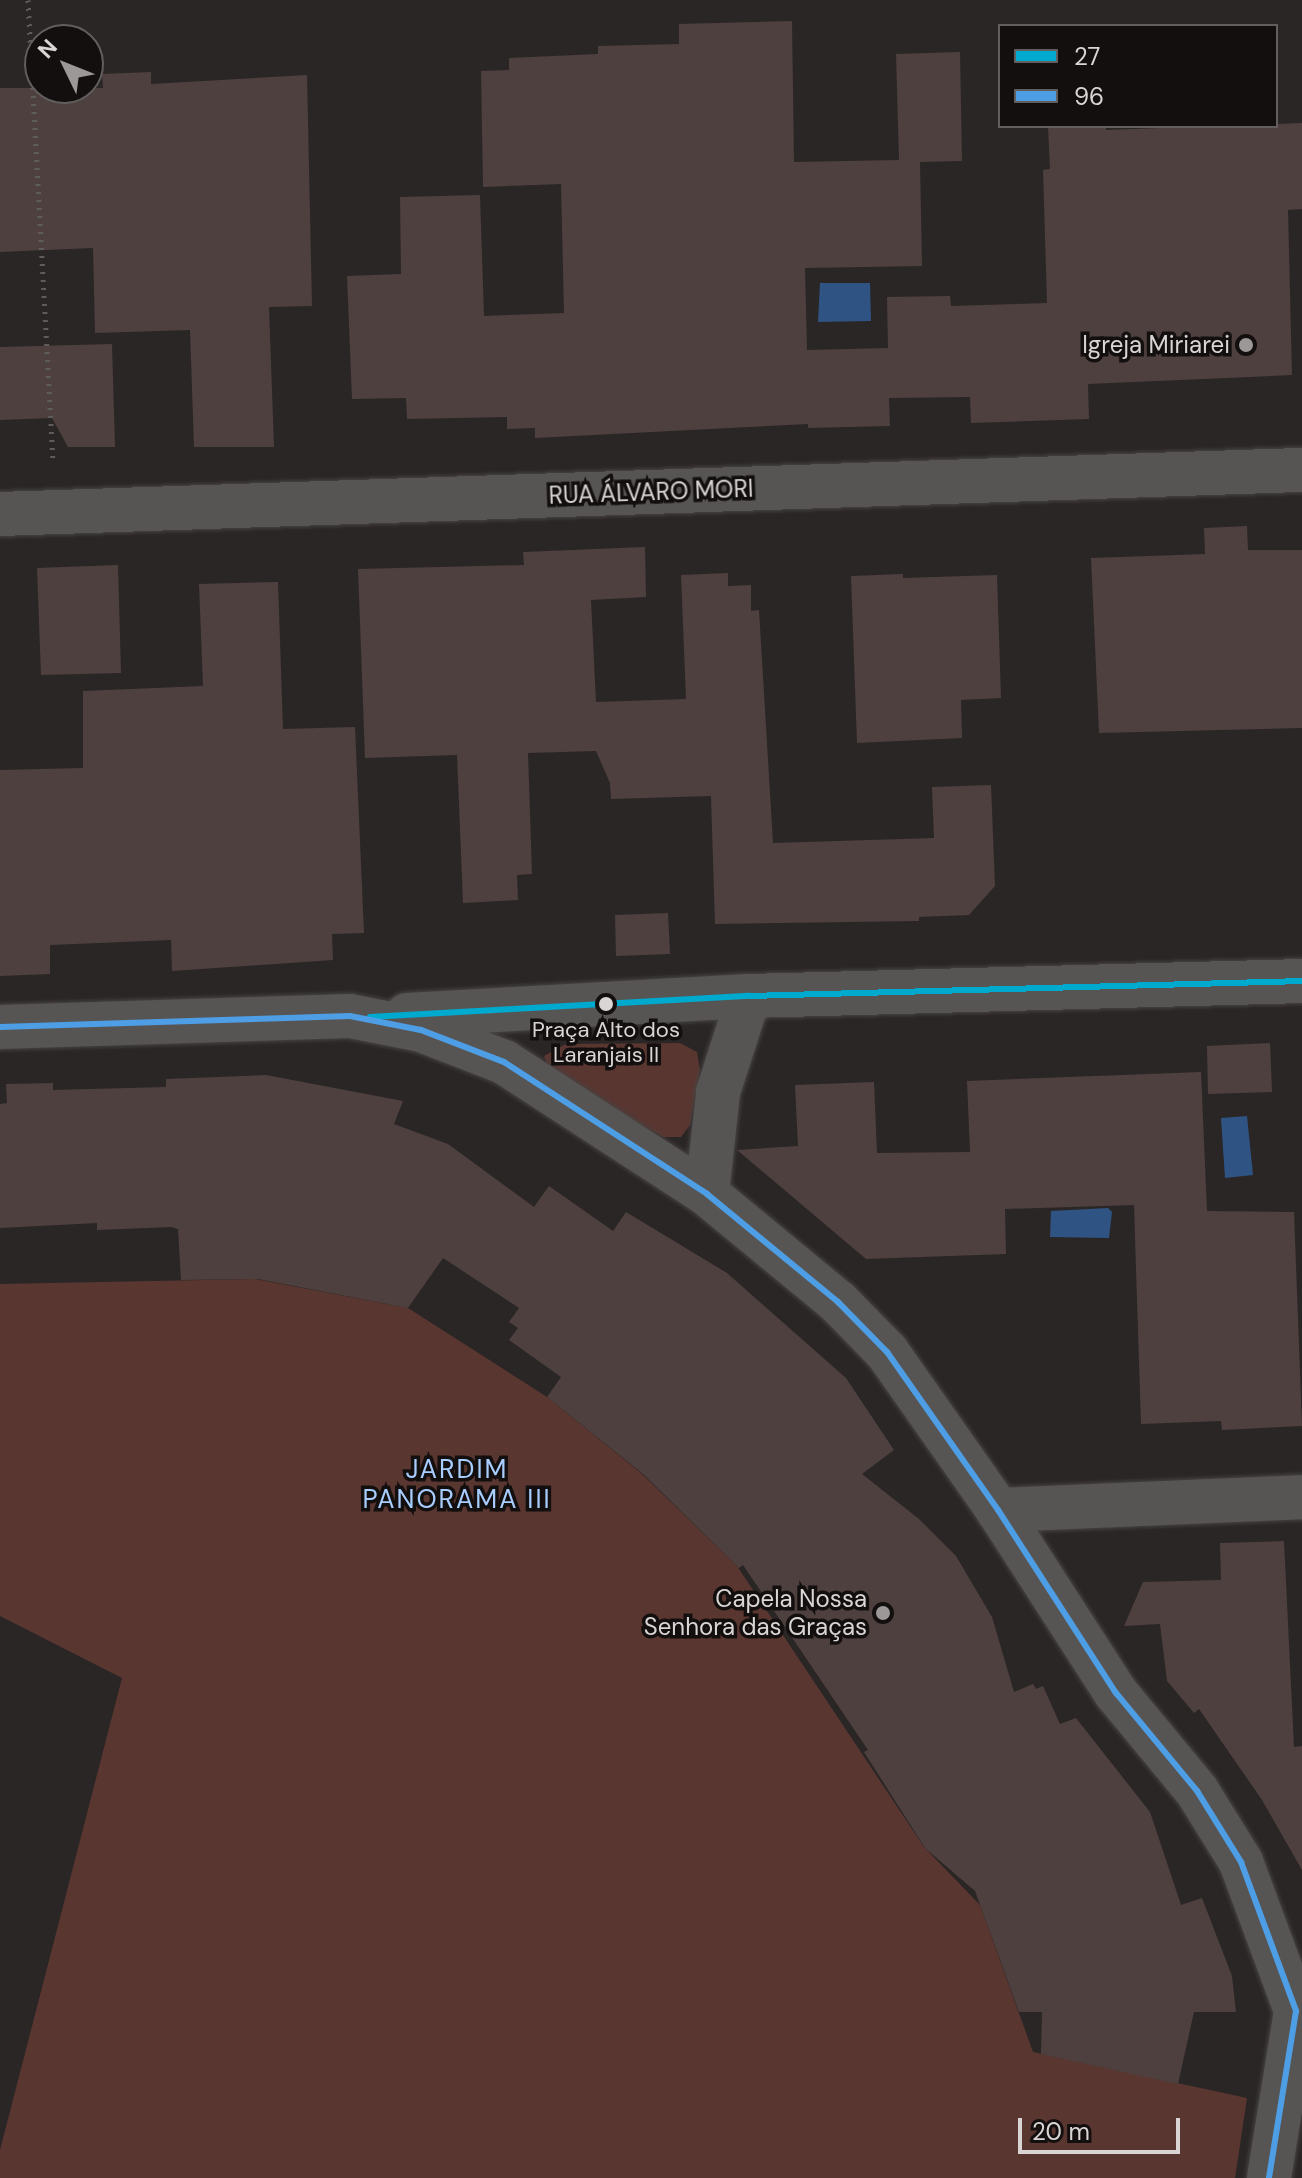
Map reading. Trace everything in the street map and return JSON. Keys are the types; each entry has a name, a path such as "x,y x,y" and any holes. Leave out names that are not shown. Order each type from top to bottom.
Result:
{"street":[{"name":"RUA ÁLVARO MORI","path":"0,514 1302,470"},
{"path":"0,1027 368,1017 749,996 1302,981"},
{"path":"707,1194 718,1092 749,996"},
{"path":"368,1017 421,1030 504,1062 707,1194 838,1302 887,1352 998,1510 1116,1693 1228,1836 1269,1930 1300,2013 1269,2178"},
{"path":"998,1510 1302,1497"}],"path":[{"path":"28,0 55,512"}],"shaded area":[{"path":"680,1043 697,1052 700,1070 690,1125 681,1137 663,1137 550,1073 544,1056 566,1044"},
{"path":"255,1279 408,1308 547,1397 641,1473 737,1566 924,1847 980,1905 1033,2052 1247,2098 1235,2178 0,2178 0,2150 122,1678 0,1616 0,1284"}],"water":[{"path":"820,283 870,283 871,321 818,322"},
{"path":"1247,1116 1253,1175 1225,1178 1221,1118"},
{"path":"1108,1208 1112,1212 1109,1238 1050,1237 1051,1211"}],"building":[{"path":"792,21 794,162 899,160 896,54 960,52 962,161 920,162 922,266 805,268 807,350 888,348 887,297 950,296 951,306 1047,303 1043,170 1050,169 1048,128 1278,128 1278,124 1302,123 1302,209 1288,210 1292,375 1088,384 1089,419 971,423 970,397 889,398 890,426 808,428 808,424 535,438 535,428 507,429 507,417 407,419 406,398 352,399 347,276 401,274 400,197 480,195 484,316 564,313 561,184 483,187 481,71 509,70 509,58 598,54 598,46 679,44 679,24"},
{"path":"151,72 151,84 307,75 312,306 269,307 274,447 194,447 190,330 95,333 93,248 0,252 0,88 24,88 24,104 104,104 104,74"},
{"path":"112,344 115,447 68,447 52,418 0,420 0,347"},
{"path":"1247,526 1248,550 1302,550 1302,728 1099,733 1091,558 1205,554 1204,528"},
{"path":"645,547 646,597 591,600 596,702 686,699 681,575 728,573 728,586 751,585 751,611 759,610 773,843 934,838 932,787 991,785 995,886 969,915 919,917 919,921 715,924 711,796 611,799 610,783 596,751 528,753 532,874 517,875 518,900 463,903 457,755 365,758 358,569 524,565 523,552"},
{"path":"118,565 121,673 41,675 37,568"},
{"path":"903,574 903,578 997,575 1001,698 961,700 962,738 857,743 851,576"},
{"path":"278,582 283,729 355,727 364,933 332,934 333,960 172,971 171,940 50,945 50,974 0,976 0,770 83,768 83,691 203,686 199,584"},
{"path":"668,913 670,954 616,956 615,915"},
{"path":"1270,1043 1272,1092 1208,1094 1207,1046"},
{"path":"1201,1072 1207,1211 1294,1212 1302,1426 1222,1430 1221,1421 1141,1424 1134,1205 1005,1209 1006,1254 866,1259 737,1150 798,1146 795,1085 874,1082 877,1153 970,1152 967,1081"},
{"path":"266,1075 403,1101 394,1124 448,1144 534,1207 549,1186 613,1231 626,1212 727,1273 846,1378 894,1450 862,1474 919,1519 956,1556 992,1617 1014,1692 1033,1684 1036,1689 1043,1686 1060,1724 1076,1718 1150,1812 1181,1905 1202,1898 1232,1976 1236,2012 1194,2012 1178,2084 1041,2054 1042,2012 1019,2012 975,1891 925,1848 864,1752 868,1750 743,1565 739,1568 643,1474 547,1397 561,1377 509,1340 518,1328 509,1322 519,1308 443,1258 408,1308 258,1279 181,1280 178,1229 171,1227 97,1230 97,1223 0,1228 0,1104 7,1103 6,1084 53,1083 53,1090 166,1087 166,1079"},
{"path":"1284,1541 1294,1747 1302,1746 1302,1870 1262,1800 1199,1709 1194,1713 1167,1681 1160,1624 1124,1626 1143,1582 1221,1580 1220,1543"}],"transit line":[{"name":"27","path":"370,1017 749,996 1302,981"},
{"name":"96","path":"0,1027 350,1016 421,1030 504,1062 707,1194 838,1302 887,1352 998,1510 1116,1693 1197,1791 1241,1862 1296,2011 1269,2178"}],"place":[{"name":"Igreja Miriarei","path":"1246,345"},
{"name":"Praça Alto dos Laranjais II","path":"606,1004"},
{"name":"Capela Nossa Senhora das Graças","path":"883,1613"}],"district":[{"name":"JARDIM PANORAMA III","path":"457,1485"}]}
